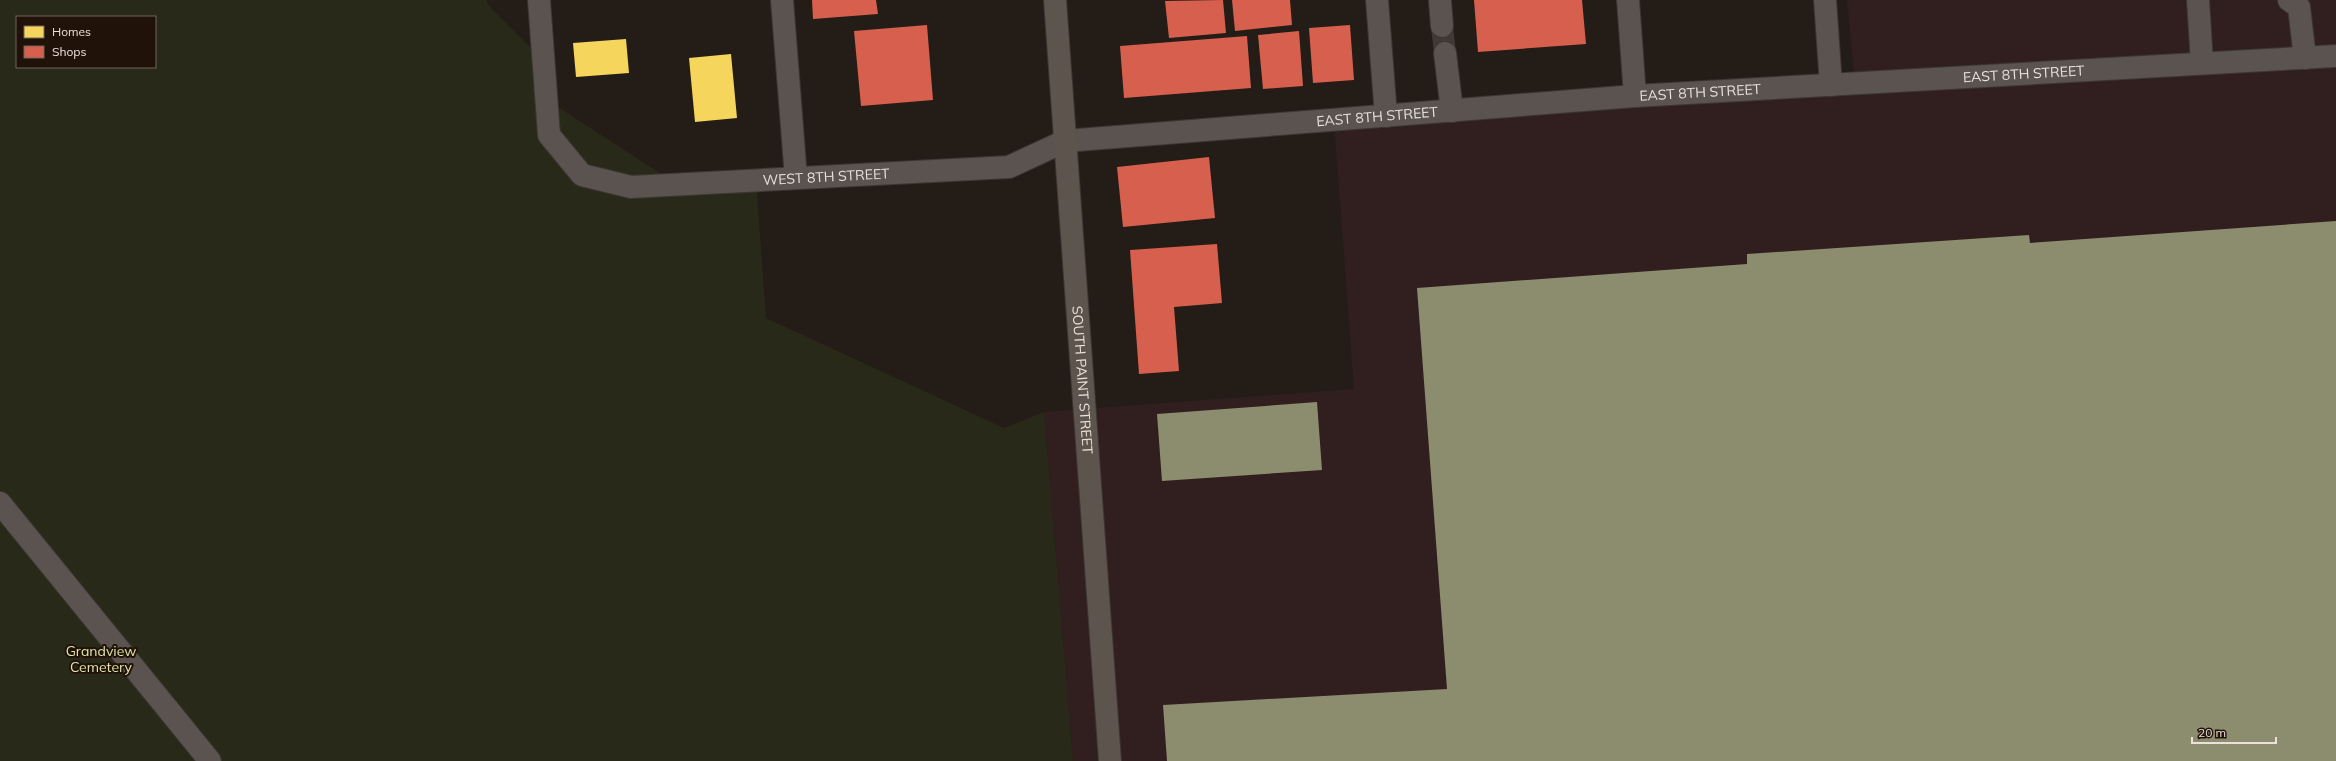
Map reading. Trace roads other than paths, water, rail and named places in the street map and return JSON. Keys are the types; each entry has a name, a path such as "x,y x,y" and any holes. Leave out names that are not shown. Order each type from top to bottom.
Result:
{"main road":[{"name":"SOUTH PAINT STREET","path":"1055,0 1110,761"}],"street":[{"name":"WEST 8TH STREET","path":"539,0 549,135 582,175 631,187 1009,167 1065,141"},
{"path":"782,0 796,178"},
{"path":"1377,0 1386,116"},
{"path":"1628,0 1635,96"},
{"path":"2198,0 2202,63"},
{"path":"1440,1 1442,26"},
{"path":"1825,2 1831,85"},
{"path":"2300,2 2305,58"},
{"path":"1445,53 1452,111"},
{"name":"EAST 8TH STREET","path":"1065,141 1635,96 2336,56"},
{"path":"0,503 210,761"}],"tunnel":[{"path":"1442,26 1445,53"}],"park label":[{"name":"Grandview Cemetery","path":"101,660"}]}
